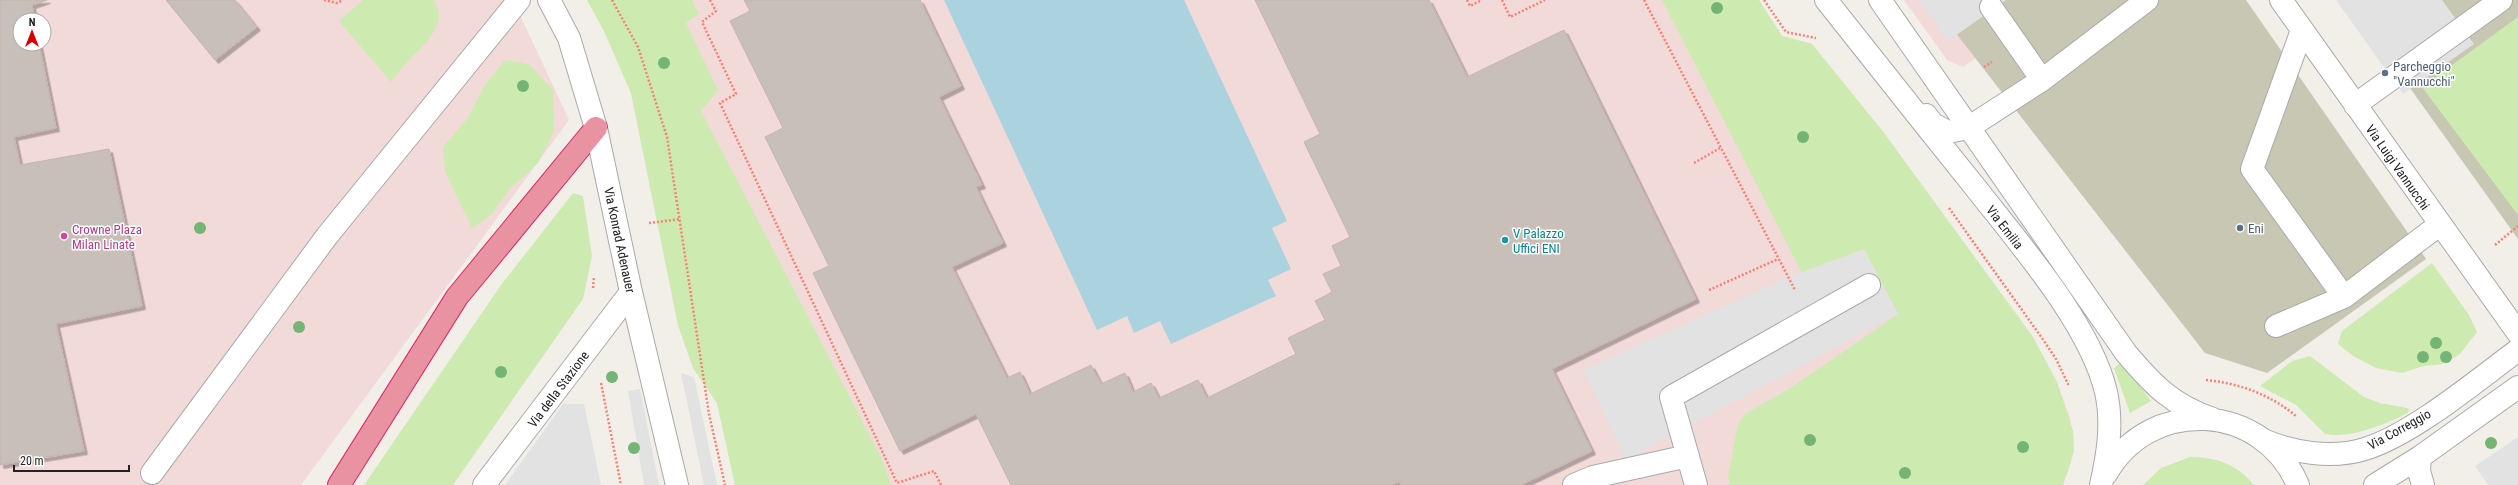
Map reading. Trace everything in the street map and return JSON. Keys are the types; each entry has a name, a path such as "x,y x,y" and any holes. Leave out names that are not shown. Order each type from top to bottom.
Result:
{"highway":[{"path":"339,485 458,297 596,128"}],"street":[{"path":"152,473 327,236 519,0"},
{"name":"Via Konrad Adenauer","path":"549,0 569,38 596,128 631,292 676,485"},
{"name":"Via Emilia","path":"1826,0 2008,230 2078,327 2098,365 2106,393 2109,441 2101,485"},
{"path":"1841,0 1933,124 1948,132 1968,128 2042,80 2147,0"},
{"name":"Via Emilia","path":"1880,0 2113,336 2137,366 2163,394 2178,404 2212,419"},
{"name":"Via Luigi Vannucchi","path":"2281,0 2439,225 2518,333"},
{"path":"2355,105 2501,0"},
{"path":"1991,7 2042,80"},
{"path":"2302,30 2252,169 2344,297"},
{"path":"2276,326 2344,297 2439,225"},
{"path":"1696,485 1671,397 1869,286"},
{"name":"Via della Stazione","path":"484,485 631,292"},
{"name":"Via Correggio","path":"2263,440 2289,450 2327,453 2354,452 2386,440 2454,397 2518,350"},
{"path":"2375,485 2420,457 2518,387"},
{"path":"2101,485 2122,452 2149,431 2178,420 2212,419 2239,426 2263,440 2281,456 2298,485"},
{"path":"1574,485 1593,477 1688,456"},
{"path":"2420,457 2419,471 2423,485"}],"path":[{"path":"324,0 337,3 343,0"},
{"path":"612,0 638,47 667,136 709,414 726,485"},
{"path":"710,0 716,11 702,22 736,94 720,103 896,484 934,471 941,485"},
{"path":"1467,0 1470,6 1482,0"},
{"path":"1502,0 1510,17 1545,0"},
{"path":"1644,0 1810,319"},
{"path":"1764,0 1786,32 1822,40"},
{"path":"1694,163 1720,148"},
{"path":"1947,205 2042,338 2056,359 2069,388"},
{"path":"2492,248 2518,226"},
{"path":"1709,290 1778,259"},
{"path":"593,342 621,485"},
{"path":"2204,380 2249,389 2279,403 2306,426 2327,453"}],"shaded area":[{"path":"0,0 513,0 569,120 301,485 0,485"},
{"path":"587,0 1759,0 1782,36 1812,44 1884,133 2033,337 2057,382 2070,418 2074,441 2071,462 2063,485 735,485 717,403 693,368 678,325 631,93 604,31"},
{"path":"1904,0 2058,0 1963,67 1947,60"},
{"path":"1919,0 2006,0 1948,41"},
{"path":"1930,0 2246,0 2426,259 2267,373 2205,353"},
{"path":"2336,0 2442,0 2474,44 2403,94"},
{"path":"2347,0 2518,0 2518,239"},
{"path":"1864,249 1898,314 1626,460 1583,370 1789,277"},
{"path":"681,373 694,377 717,485 704,485"},
{"path":"640,389 659,485 644,485 628,391"},
{"path":"563,404 584,404 601,485 505,485"},
{"path":"2518,437 2518,485 2488,485 2475,466"}],"green space":[{"path":"363,0 434,0 438,9 438,18 433,34 422,48 404,65 391,82 339,21"},
{"path":"587,0 692,0 699,14 686,23 718,90 701,111 881,457 891,485 735,485 717,403 693,368 678,325 631,93 604,31"},
{"path":"1662,0 1759,0 1782,36 1812,44 1884,133 2033,337 2057,382 2073,431 2074,452 2063,485 1730,485 1728,477 1738,424 1745,414 1792,387 1898,314 1864,249 1802,273"},
{"path":"2518,17 2518,215 2422,87"},
{"path":"505,60 529,64 553,90 554,131 538,163 510,189 490,216 472,228 445,172 443,147 467,119 485,85"},
{"path":"573,193 583,196 592,256 583,299 453,485 364,485 501,285"},
{"path":"2432,263 2469,315 2477,332 2460,354 2443,364 2424,366 2402,373 2376,368 2353,356 2338,344 2342,331"},
{"path":"2310,356 2364,397 2380,403 2407,408 2409,409 2408,413 2368,430 2346,434 2325,434 2296,405 2260,386 2292,361"},
{"path":"2122,362 2151,401 2130,413 2114,368"},
{"path":"2190,457 2209,458 2225,463 2240,472 2254,485 2143,485 2161,468"}],"water":[{"path":"944,0 1184,0 1287,221 1272,228 1291,269 1268,280 1276,296 1171,344 1160,321 1134,333 1127,316 1097,330"}],"building":[{"name":"Crowne Plaza Milan Linate","path":"0,0 47,0 32,5 33,12 12,12 12,52 41,52 56,128 14,137 20,165 109,149 142,306 56,324 84,451 0,465"},
{"path":"166,0 235,0 257,27 215,60"},
{"name":"V Palazzo Uffici ENI","path":"744,0 920,0 961,86 939,97 982,185 976,187 1003,243 952,267 1007,378 1020,372 1030,394 1091,365 1101,384 1125,373 1133,392 1151,383 1159,398 1198,380 1207,398 1296,354 1288,338 1325,320 1315,301 1332,292 1323,274 1341,266 1332,246 1350,237 1304,142 1320,134 1255,0 1429,0 1467,77 1564,30 1696,299 1552,369 1592,451 1521,485 1401,485 1399,482 1392,485 1011,485 976,414 900,451 813,273 829,266 765,137 783,128 730,21 750,11"}],"place":[{"name":"Parcheggio \"Vannucchi\"","path":"2385,73"},
{"name":"Eni","path":"2240,228"},
{"name":"Crowne Plaza Milan Linate","path":"64,236"},
{"name":"V Palazzo Uffici ENI","path":"1505,240"}]}
